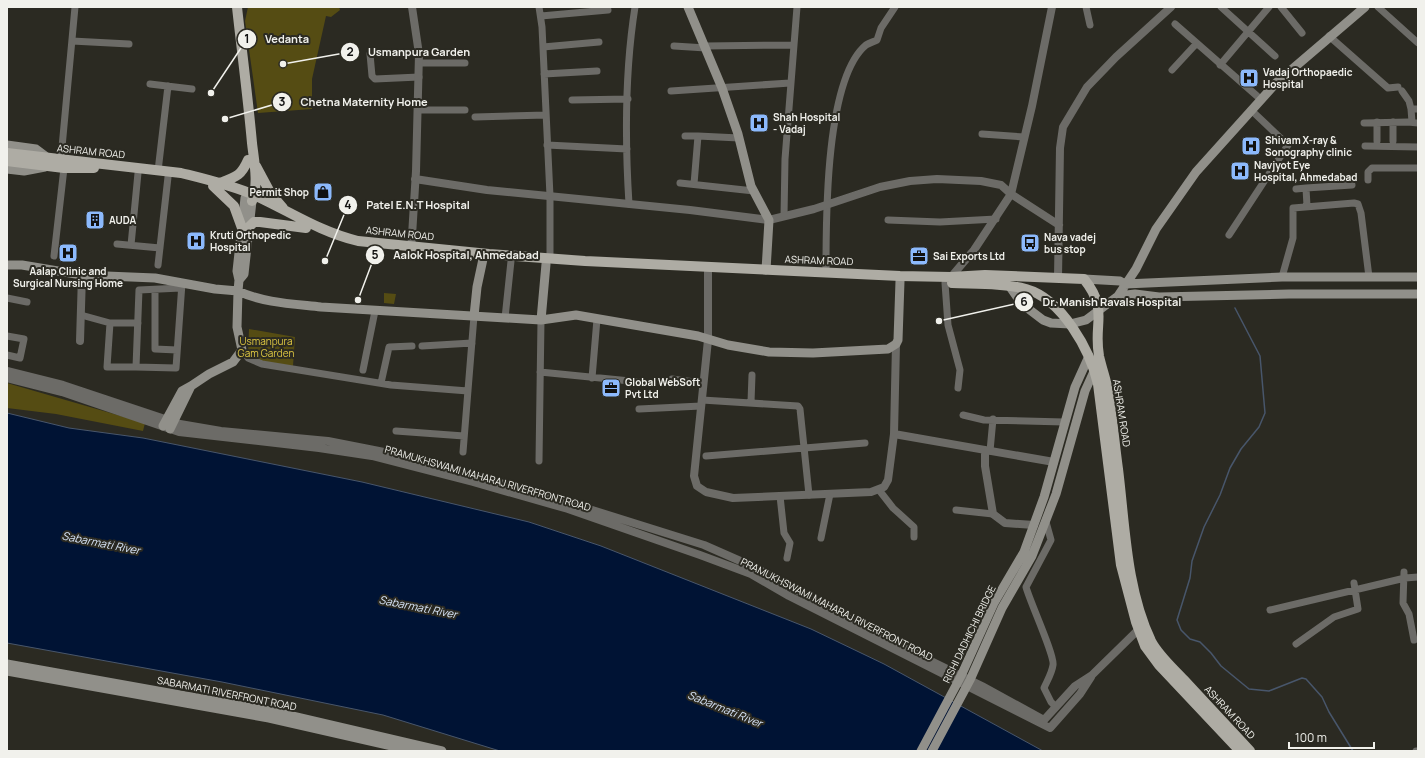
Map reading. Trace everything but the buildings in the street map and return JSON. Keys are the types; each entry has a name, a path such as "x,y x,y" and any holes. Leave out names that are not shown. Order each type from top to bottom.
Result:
{"main road":[{"path":"688,7 722,88 739,138 754,191 769,220 766,270"},
{"path":"1118,296 1122,282 1132,267 1153,226 1192,170 1272,79 1358,7"},
{"path":"1122,282 1136,269 1156,229 1196,172 1276,83 1329,36 1365,7"},
{"path":"168,424 182,391 208,374 233,362 242,350 237,327 238,291 239,280 244,274 246,227 250,197 256,187 251,160 248,97 235,12"},
{"path":"7,145 36,149 48,162 24,171 7,169"},
{"path":"7,153 28,160"},
{"path":"7,161 28,160"},
{"name":"ASHRAM ROAD","path":"28,160 181,173 250,197 338,236 358,241 483,260 548,261 826,272 948,280 1027,290 1044,298 1070,324 1094,356 1106,382 1131,571 1145,646 1160,665 1240,751"},
{"path":"246,227 234,206 216,184 243,172 251,160"},
{"path":"251,160 272,194 286,212"},
{"name":"ASHRAM ROAD","path":"62,163 216,184"},
{"name":"ASHRAM ROAD","path":"250,197 306,228 336,241 350,245 489,254 548,261 708,272 900,281 948,280 985,275 1084,279 1093,290 1100,310 1098,338 1094,356 1094,370 1103,420 1121,565 1142,628 1165,660 1250,751"},
{"path":"246,227 254,222 260,222 306,228"},
{"path":"474,316 477,287 483,260"},
{"path":"541,320 548,261"},
{"path":"7,265 22,265 82,275 155,278 182,286 238,291 247,296 288,304 375,311 541,320 576,316 698,336 708,340 749,349 791,353 881,350 888,349 896,344 898,334 900,281"},
{"path":"1084,279 1122,282 1282,277 1418,277"},
{"path":"1010,287 1022,304 1043,320 1051,323 1070,324 1086,320 1118,296 1135,294 1159,297 1303,294 1418,294"},
{"name":"RISHI DADHICHI BRIDGE","path":"921,751 961,676 994,604 1024,552 1034,526 1054,462 1075,387 1094,356"},
{"name":"RISHI DADHICHI BRIDGE","path":"932,751 970,680 1002,608 1032,556 1056,494 1085,390 1094,370"},
{"name":"SABARMATI RIVERFRONT ROAD","path":"7,664 275,712 442,751"},
{"name":"SABARMATI RIVERFRONT ROAD","path":"7,671 269,718 414,751"}],"street":[{"path":"54,256 75,7"},
{"path":"235,12 243,7"},
{"path":"411,249 419,77 416,24 412,7"},
{"path":"539,7 543,47 550,196 548,261"},
{"path":"629,204 627,149 628,98 635,7"},
{"path":"784,216 785,159 797,7"},
{"path":"826,272 825,205 840,94 850,68 858,53 867,45 877,40 881,28 895,7"},
{"path":"958,388 960,370 948,326 948,280 996,219 1011,194 1052,7"},
{"path":"1086,7 1090,25"},
{"path":"1058,278 1060,148 1063,127 1087,87 1116,57 1172,7"},
{"path":"1221,7 1275,56"},
{"path":"1220,64 1269,7"},
{"path":"1281,7 1302,33"},
{"path":"1378,7 1418,43"},
{"path":"541,16 608,10"},
{"path":"1175,24 1257,96"},
{"path":"1329,36 1388,88 1400,89 1414,109 1415,123 1364,123"},
{"path":"72,41 129,44"},
{"path":"543,47 600,42"},
{"path":"1172,70 1196,44"},
{"path":"674,46 706,47 793,45"},
{"path":"370,54 372,76 375,79 419,77"},
{"path":"419,63 464,63"},
{"path":"544,74 597,71"},
{"path":"671,91 790,83"},
{"path":"150,84 192,89"},
{"path":"158,171 168,86"},
{"path":"572,100 628,98"},
{"path":"418,110 465,110"},
{"path":"1229,235 1288,145 1251,110"},
{"path":"475,117 546,115"},
{"path":"1377,122 1377,141"},
{"path":"1393,122 1393,141"},
{"path":"982,134 1024,137"},
{"path":"685,136 739,138"},
{"path":"694,184 698,136"},
{"path":"547,145 627,149"},
{"path":"1365,146 1418,147"},
{"path":"1368,180 1368,172 1372,168 1418,168"},
{"path":"131,245 138,173"},
{"path":"158,265 168,177"},
{"path":"415,179 488,190 769,220 880,188 910,182 937,179 981,181 1001,185 1011,194 1059,224"},
{"path":"680,183 754,191"},
{"path":"1296,189 1352,185"},
{"path":"1306,188 1307,206"},
{"path":"1282,277 1293,238 1292,210 1295,207 1358,204 1369,277"},
{"path":"888,220 940,222 996,219"},
{"path":"118,244 160,248"},
{"path":"505,318 511,261"},
{"path":"708,272 708,340 702,383 694,476 697,486 706,492 733,498 830,494 879,490 884,487 888,480 894,434 896,344"},
{"path":"80,341 82,275"},
{"path":"110,323 107,366 136,367 176,368 182,286 155,290 139,290 136,367"},
{"path":"155,290 155,349 177,350"},
{"path":"7,298 27,302"},
{"path":"363,370 375,311"},
{"path":"81,315 110,323 138,323"},
{"path":"463,452 474,316"},
{"path":"592,378 597,319"},
{"path":"539,461 541,320"},
{"path":"7,336 24,339 20,358 7,355"},
{"path":"422,346 472,342"},
{"path":"382,383 389,348 412,346"},
{"path":"242,350 248,358 262,364 382,383 468,391"},
{"path":"7,371 63,385 168,424"},
{"path":"540,372 650,383"},
{"path":"751,402 752,375"},
{"path":"7,378 62,392 168,424 180,424 221,431 359,446 532,495 722,552 754,567 869,630 982,686 1044,720 1075,686 1092,675 1142,628"},
{"path":"672,380 702,383"},
{"path":"639,409 701,403 751,402 798,406 800,409 809,495"},
{"path":"963,415 993,420 1064,422"},
{"path":"993,420 987,450 990,500 993,514"},
{"path":"396,432 464,436"},
{"path":"894,434 1054,462"},
{"path":"706,456 865,443"},
{"path":"879,490 893,508 914,527 914,537"},
{"path":"821,538 830,494"},
{"name":"PRAMUKHSWAMI MAHARAJ RIVERFRONT ROAD","path":"532,495 751,574 789,596 1050,728 1080,694 1092,675"},
{"path":"780,496 784,534 790,543 787,558"},
{"path":"956,510 993,514 1005,523 1034,526"},
{"path":"1044,525 1051,540 1026,587 1031,604 1052,655 1054,664 1044,688 1050,702 1056,707"},
{"path":"1404,575 1403,603 1409,614 1414,640"},
{"path":"1270,610 1356,591 1404,575 1418,577"},
{"path":"1296,644 1315,632 1316,628 1330,620 1358,609 1354,583"}],"green space":[{"path":"248,7 339,7 340,10 331,17 326,16 312,79 312,109 258,113 245,21"},
{"path":"384,293 396,294 394,304 384,303"},
{"name":"Usmanpura Gam Garden","path":"249,329 295,337 293,366 254,360 248,354"},
{"path":"7,383 145,423 143,431 56,414 7,408"}],"water":[{"name":"Sabarmati River","path":"7,413 69,428 143,438 362,482 529,522 601,546 811,629 884,664 1043,751 500,751 383,715 222,682 7,643"}],"waterway":[{"path":"1235,308 1260,356 1265,413 1259,427 1241,449 1230,468 1220,495 1204,527 1192,561 1190,578 1177,620 1181,630 1190,639 1200,642 1221,666 1249,689 1269,691 1302,678 1306,679 1322,697 1329,712 1353,751"}],"place":[{"name":"Usmanpura Garden","path":"283,64"},
{"name":"Vadaj Orthopaedic Hospital","path":"1249,78"},
{"name":"Vedanta","path":"211,93"},
{"name":"Chetna Maternity Home","path":"225,119"},
{"name":"Shah Hospital - Vadaj","path":"759,123"},
{"name":"Shivam X-ray & Sonography clinic","path":"1251,146"},
{"name":"Navjyot Eye Hospital, Ahmedabad","path":"1240,171"},
{"name":"Permit Shop","path":"323,192"},
{"name":"AUDA","path":"95,220"},
{"name":"Kruti Orthopedic Hospital","path":"196,241"},
{"name":"Nava vadej bus stop","path":"1030,243"},
{"name":"Aalap Clinic and Surgical Nursing Home","path":"68,253"},
{"name":"Sai Exports Ltd","path":"919,256"},
{"name":"Patel E.N.T Hospital","path":"325,261"},
{"name":"Aalok Hospital, Ahmedabad","path":"358,300"},
{"name":"Dr. Manish Ravals Hospital","path":"939,321"},
{"name":"Global WebSoft Pvt Ltd","path":"611,388"}]}
